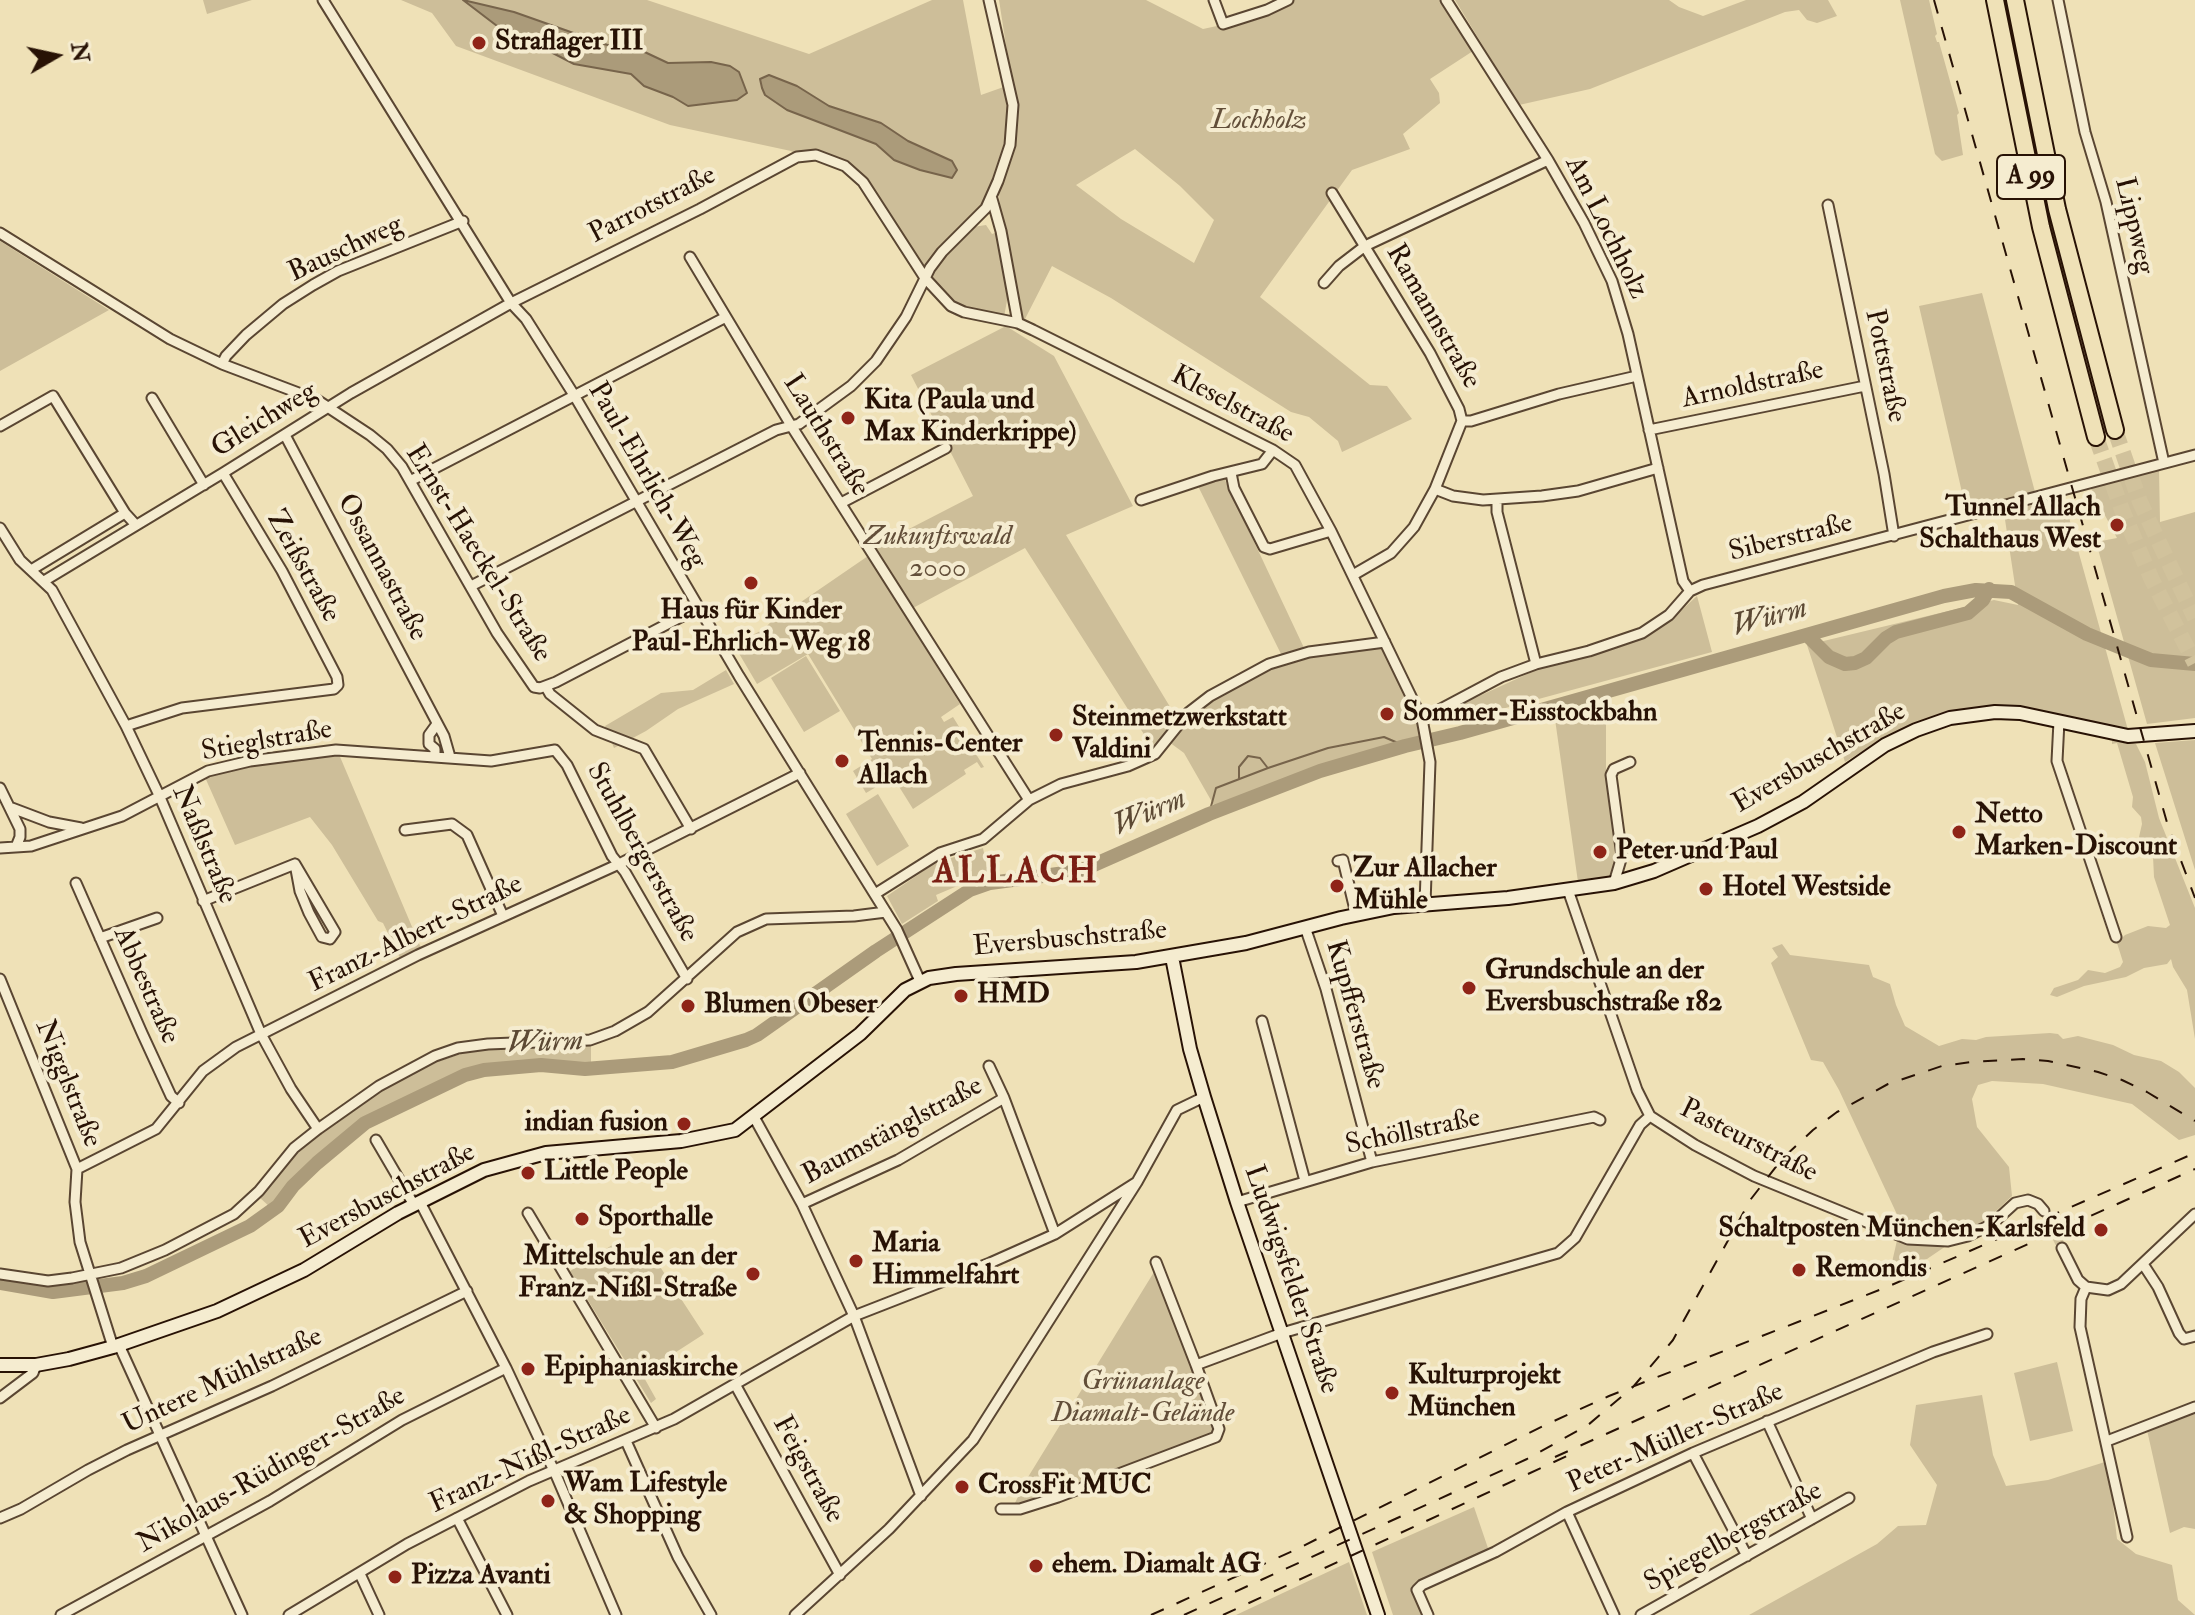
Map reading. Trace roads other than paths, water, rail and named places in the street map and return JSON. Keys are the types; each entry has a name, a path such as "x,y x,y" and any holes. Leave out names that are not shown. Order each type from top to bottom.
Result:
{"highway":[{"name":"A 99","path":"1995,0 2041,227 2096,437"},
{"name":"A 99","path":"2015,0 2057,209 2115,430"}],"main road":[{"name":"Eversbuschstraße","path":"0,1365 36,1365 116,1346 189,1322 304,1270 417,1203 484,1170 546,1153 724,1134 744,1125 860,1034 905,990 920,981 956,974 1109,965 1172,957 1246,943 1356,914 1614,883 1654,871 1791,810 1865,757 1916,730 1950,718 2007,712 2128,736 2195,731"},
{"name":"Ludwigsfelder Straße","path":"1172,957 1190,1049 1204,1097 1378,1615"}],"street":[{"name":"Paul-Ehrlich-Weg","path":"323,0 463,221 511,303 526,319 574,395 698,608 903,940 920,981"},
{"path":"471,586 776,430 792,427 851,386 876,361 906,317 942,252 978,218 992,199 1010,145 1013,105 989,0"},
{"path":"1214,0 1223,24 1277,0"},
{"path":"1257,11 1267,10 1288,0"},
{"name":"Am Lochholz","path":"1446,0 1548,160 1612,281 1620,302 1683,581 1690,591"},
{"name":"Lippweg","path":"2058,0 2085,132 2103,190 2164,463"},
{"name":"Kleselstraße","path":"816,155 845,166 863,182 925,278 943,300 964,312 1018,323 1273,450 1295,465 1331,531 1422,719 1430,762 1425,904"},
{"name":"Parrotstraße","path":"511,303 797,157 816,155"},
{"path":"1324,283 1339,266 1365,246 1548,160"},
{"name":"Ramannstraße","path":"1332,193 1437,364 1462,421 1435,489 1404,541 1381,560 1353,575"},
{"path":"992,199 1018,323"},
{"name":"Pottstraße","path":"1828,205 1894,536"},
{"name":"Bauschweg","path":"222,364 246,335 283,304 313,285 338,271 463,221"},
{"name":"Ernst-Haeckel-Straße","path":"0,233 170,339 222,364 296,391 329,407 387,449 410,481 529,682 543,687 595,730 644,749 691,829"},
{"name":"Lauthstraße","path":"690,257 792,427 1029,800"},
{"name":"Gleichweg","path":"44,581 329,407 511,303"},
{"path":"410,481 726,317"},
{"path":"1462,421 1637,376"},
{"name":"Arnoldstraße","path":"1649,430 1865,386"},
{"path":"0,426 53,396 125,513 135,524"},
{"path":"152,398 204,485"},
{"name":"Ossannastraße","path":"285,435 360,572 444,736 450,757"},
{"path":"841,503 946,448"},
{"path":"1141,500 1213,476 1262,464 1273,450"},
{"name":"Siberstraße","path":"1422,719 1474,689 1536,664 1600,648 1642,633 1669,615 1690,591 1717,580 2195,455"},
{"path":"1435,489 1470,499 1497,500 1578,491 1658,468"},
{"name":"Zeißstraße","path":"126,726 207,703 334,689 338,685 337,677 282,571 223,473"},
{"path":"1231,473 1234,488 1264,547 1270,549 1331,531"},
{"path":"1497,500 1497,512 1536,664"},
{"path":"31,570 125,513"},
{"path":"0,528 20,560 44,581"},
{"name":"Naßlstraße","path":"44,581 126,726 159,795 261,1034 291,1089 318,1129"},
{"path":"543,687 698,608"},
{"path":"875,894 940,853 983,839 1029,800 1061,784 1128,766 1155,754 1188,713 1210,696 1269,664 1309,652 1385,642"},
{"path":"2059,721 2057,761 2116,937"},
{"path":"435,757 429,735 437,724"},
{"name":"Stieglstraße","path":"0,848 25,848 122,816 208,771 283,756 336,750 491,761 555,750"},
{"name":"Stuhlbergerstraße","path":"555,750 561,755 597,831 687,979"},
{"path":"1614,883 1622,856 1611,775 1614,769 1630,762"},
{"name":"Franz-Albert-Straße","path":"77,1169 152,1132 163,1123 210,1064 261,1034 503,916 619,864 800,773"},
{"path":"0,788 12,808 20,833 16,847"},
{"path":"12,808 49,822 86,828"},
{"path":"49,822 56,838"},
{"path":"405,830 452,824 467,835 503,916"},
{"path":"1338,861 1343,860 1356,914"},
{"path":"203,901 295,864"},
{"path":"295,864 335,932 330,939 322,937 309,913 300,891 295,864"},
{"name":"Abbestraße","path":"76,883 172,1098 179,1103"},
{"name":"Pasteurstraße","path":"1568,890 1637,1090 1650,1116 1695,1145 1754,1176 1908,1239 1948,1241 1968,1236 1992,1224 2015,1203 2028,1200 2044,1211"},
{"path":"0,1274 48,1281 90,1277 121,1268 191,1239 226,1220 259,1191 294,1148 318,1129 379,1086 435,1056 458,1048 488,1044 590,1040 632,1023 687,979 737,932 766,919 886,912"},
{"path":"100,938 157,918"},
{"name":"Kupfferstraße","path":"1305,927 1326,989 1372,1162"},
{"name":"Nigglstraße","path":"0,979 77,1169 75,1202 78,1228 98,1300 116,1346 242,1615"},
{"path":"1262,1021 1305,1181"},
{"path":"989,1066 1055,1234"},
{"path":"795,1615 921,1496 987,1422 1137,1182 1177,1110 1204,1097"},
{"name":"Baumstänglstraße","path":"802,1204 898,1160 1004,1098"},
{"path":"1196,1365 1282,1333 1558,1253 1575,1238 1640,1125 1650,1116"},
{"path":"754,1117 802,1204 854,1316 921,1496"},
{"name":"Schöllstraße","path":"1237,1202 1372,1162 1594,1117 1600,1120"},
{"path":"376,1140 417,1203 506,1368 554,1469 616,1615"},
{"name":"Franz-Nißl-Straße","path":"289,1615 407,1544 457,1518 554,1469 656,1428 736,1386 854,1316 1055,1234 1137,1182"},
{"path":"528,1213 656,1428"},
{"path":"2062,1248 2078,1280 2086,1287 2108,1290 2121,1284 2195,1214"},
{"path":"1001,1509 1020,1509 1058,1497 1216,1437 1219,1429 1156,1262"},
{"path":"2143,1264 2158,1287 2179,1333 2184,1339 2195,1336"},
{"path":"2086,1287 2081,1299 2080,1327 2127,1537"},
{"name":"Untere Mühlstraße","path":"0,1518 88,1470 272,1386 467,1291"},
{"name":"Peter-Müller-Straße","path":"1428,1615 1417,1590 1422,1585 1534,1533 1567,1512 1767,1421 1933,1352 1987,1334"},
{"path":"0,1398 33,1373 36,1365"},
{"name":"Nikolaus-Rüdinger-Straße","path":"61,1615 270,1501 402,1420 506,1368"},
{"name":"Feigstraße","path":"736,1386 840,1575"},
{"path":"2107,1441 2195,1407"},
{"path":"1767,1421 1812,1519"},
{"path":"626,1441 678,1557 711,1615"},
{"path":"1693,1453 1747,1556"},
{"name":"Spiegelbergstraße","path":"1641,1615 1849,1498"},
{"path":"1567,1512 1614,1615"},
{"path":"457,1518 507,1615"},
{"path":"360,1574 379,1615"}],"waterway":[{"path":"1807,635 1829,657 1845,664 1855,663 1866,658 1896,632 1968,613 1983,600 1989,589"},
{"name":"Würm","path":"0,1283 53,1292 123,1283 146,1276 250,1226 278,1206 317,1163 365,1123 465,1075 484,1070 541,1065 585,1069 672,1062 746,1040 970,890 990,883 1080,871 1209,814 1320,771 1405,746 1944,596 1976,590 2011,592 2087,634 2151,660 2195,664"},
{"path":"1209,814 1216,788 1268,768 1328,748 1384,737 1405,746"},
{"path":"1239,778 1239,767 1248,756 1260,758 1267,767"}],"tunnel":[{"path":"2115,430 2140,502 2195,618"},
{"path":"2096,437 2122,510 2152,580 2195,663"},
{"path":"2044,1211 2062,1248"}],"railway":[{"path":"1934,0 2168,826 2195,898"},
{"path":"1184,1615 1527,1459 1588,1425 1633,1387 1673,1340 1751,1199 1782,1159 1837,1112 1888,1084 1942,1066 2023,1059 2048,1061 2122,1080 2195,1121"},
{"path":"1151,1615 1297,1549 1609,1396 1887,1287 2195,1153"},
{"path":"1555,1457 2195,1169"},
{"path":"1223,1615 1567,1456"}],"place":[{"name":"Straflager III","path":"479,43"},
{"name":"Kita (Paula und Max Kinderkrippe)","path":"848,418"},
{"name":"Tunnel Allach Schalthaus West","path":"2117,525"},
{"name":"Haus für Kinder Paul-Ehrlich-Weg 18","path":"751,583"},
{"name":"Sommer-Eisstockbahn","path":"1387,714"},
{"name":"Steinmetzwerkstatt Valdini","path":"1056,735"},
{"name":"Tennis-Center Allach","path":"842,761"},
{"name":"Netto Marken-Discount","path":"1959,832"},
{"name":"Peter und Paul","path":"1600,852"},
{"name":"Zur Allacher Mühle","path":"1337,886"},
{"name":"Hotel Westside","path":"1706,889"},
{"name":"Grundschule an der Eversbuschstraße 182","path":"1469,988"},
{"name":"HMD","path":"961,996"},
{"name":"Blumen Obeser","path":"688,1006"},
{"name":"indian fusion","path":"684,1124"},
{"name":"Little People","path":"528,1173"},
{"name":"Sporthalle","path":"582,1219"},
{"name":"Schaltposten München-Karlsfeld","path":"2101,1230"},
{"name":"Maria Himmelfahrt","path":"856,1261"},
{"name":"Remondis","path":"1799,1270"},
{"name":"Mittelschule an der Franz-Nißl-Straße","path":"753,1274"},
{"name":"Epiphaniaskirche","path":"528,1369"},
{"name":"Kulturprojekt München","path":"1392,1393"},
{"name":"CrossFit MUC","path":"962,1487"},
{"name":"Wam Lifestyle & Shopping","path":"548,1501"},
{"name":"ehem. Diamalt AG","path":"1036,1566"},
{"name":"Pizza Avanti","path":"395,1577"}],"district":[{"name":"ALLACH","path":"1016,874"}],"park label":[{"name":"Lochholz","path":"1259,122"},
{"name":"Zukunftswald 2000","path":"938,554"},
{"name":"Grünanlage Diamalt-Gelände","path":"1143,1399"}]}
